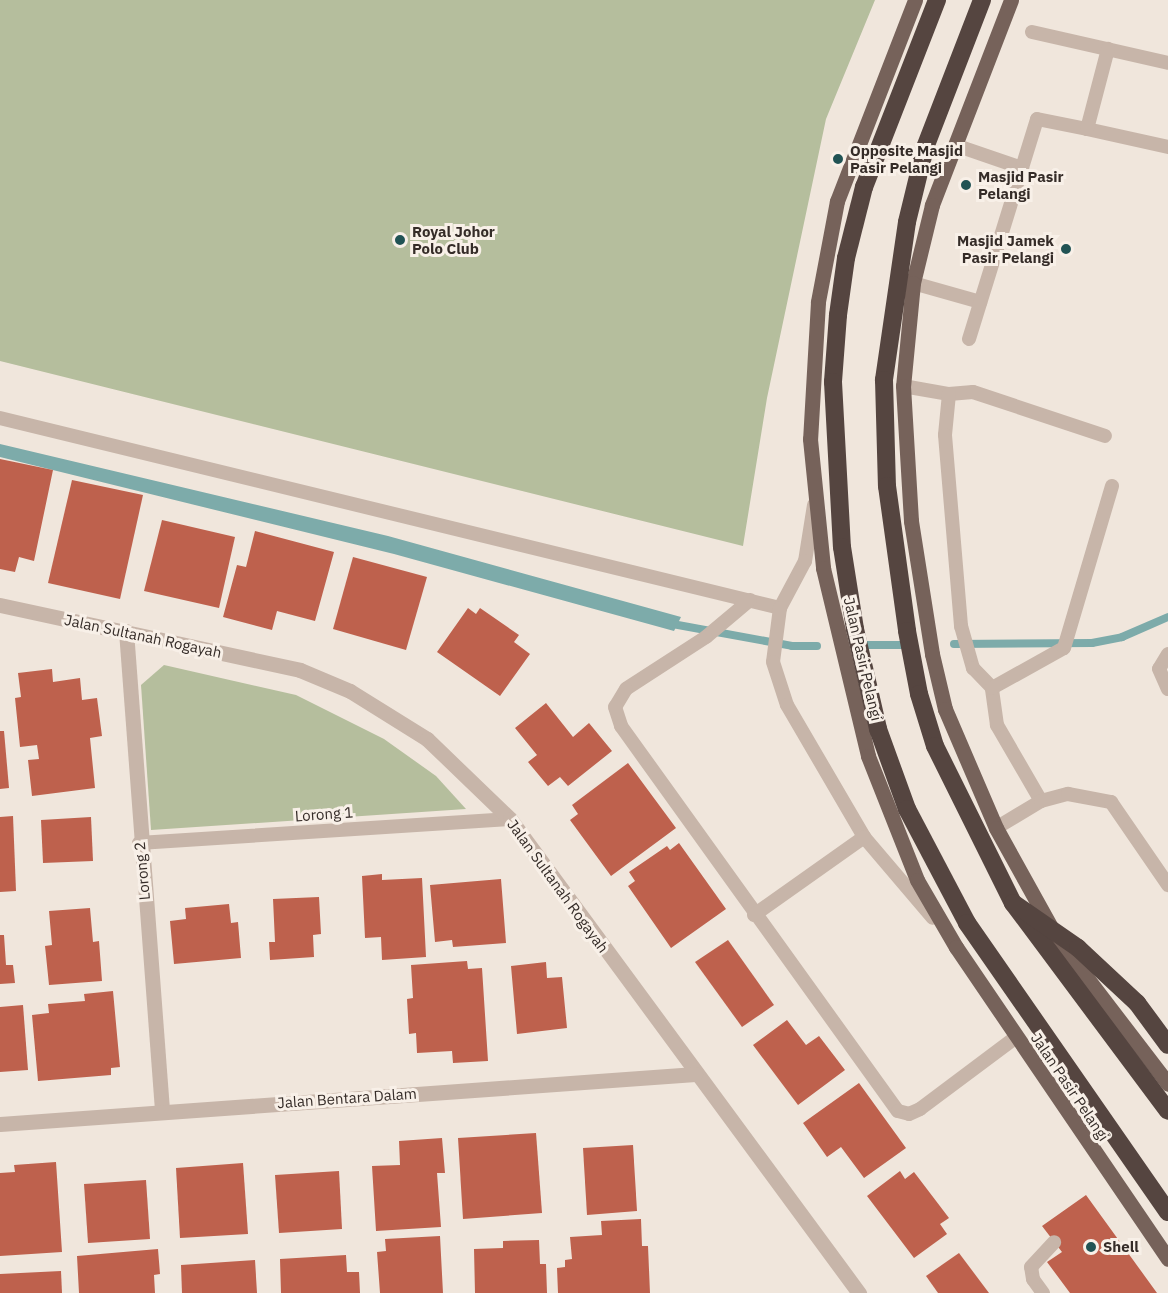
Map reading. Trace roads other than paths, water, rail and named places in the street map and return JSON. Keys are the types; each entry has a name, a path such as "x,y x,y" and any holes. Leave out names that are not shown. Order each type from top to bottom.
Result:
{"highway":[{"path":"937,0 864,187 846,258 838,315 833,382 842,548 855,629 878,729 907,809 967,923 1168,1212"},
{"path":"982,0 925,148 907,222 884,380 887,486 919,694 935,746 1012,903 1168,1111"},
{"path":"1012,903 1078,948 1137,1003 1168,1045"}],"main road":[{"name":"Jalan Pasir Pelangi","path":"915,0 837,201 826,254 812,371 810,439 814,502 823,568 868,756 917,880 956,947 1016,1038 1168,1259"},
{"path":"1011,0 932,205 913,283 903,386 911,521 932,654 945,709 996,828 1058,940 1168,1084"}],"street":[{"name":"Jalan Sultanah Rogayah","path":"0,605 300,670 350,690 427,739 510,819 695,1074 859,1293"},
{"name":"Lorong 2","path":"126,631 140,843 162,1111"},
{"name":"Jalan Bentara Dalam","path":"0,1124 695,1074"}],"lane":[{"path":"1032,32 1168,63"},
{"path":"1087,129 1108,49"},
{"path":"969,339 1037,119 1168,147"},
{"path":"955,145 1022,168"},
{"path":"913,283 980,302"},
{"path":"903,386 949,394 973,392 1105,436"},
{"path":"949,394 945,435 961,626 973,668 992,688 997,725 1041,801"},
{"path":"0,418 780,608"},
{"path":"992,688 1064,648 1112,486"},
{"path":"814,502 805,561 780,608 773,662 787,705 864,837 956,947"},
{"path":"750,600 706,637 626,689 615,707 621,726 754,915 898,1111 909,1114 920,1109 1016,1038"},
{"path":"1168,654 1159,669 1168,689"},
{"path":"996,828 1041,801 1068,794 1111,802 1168,885"},
{"name":"Lorong 1","path":"140,843 510,819"},
{"path":"754,915 864,837"},
{"path":"1043,1293 1033,1279 1031,1267 1054,1242"}],"water":[{"path":"0,444 388,536 681,617 674,631 394,554 0,457"}],"waterway":[{"path":"954,644 1092,643 1122,637 1168,617"},
{"path":"667,623 792,646 817,646"},
{"path":"865,645 907,645"}],"place":[{"name":"Opposite Masjid Pasir Pelangi","path":"838,159"},
{"name":"Masjid Pasir Pelangi","path":"966,185"},
{"name":"Royal Johor Polo Club","path":"400,240"},
{"name":"Masjid Jamek Pasir Pelangi","path":"1066,249"},
{"name":"Shell","path":"1091,1247"}]}
